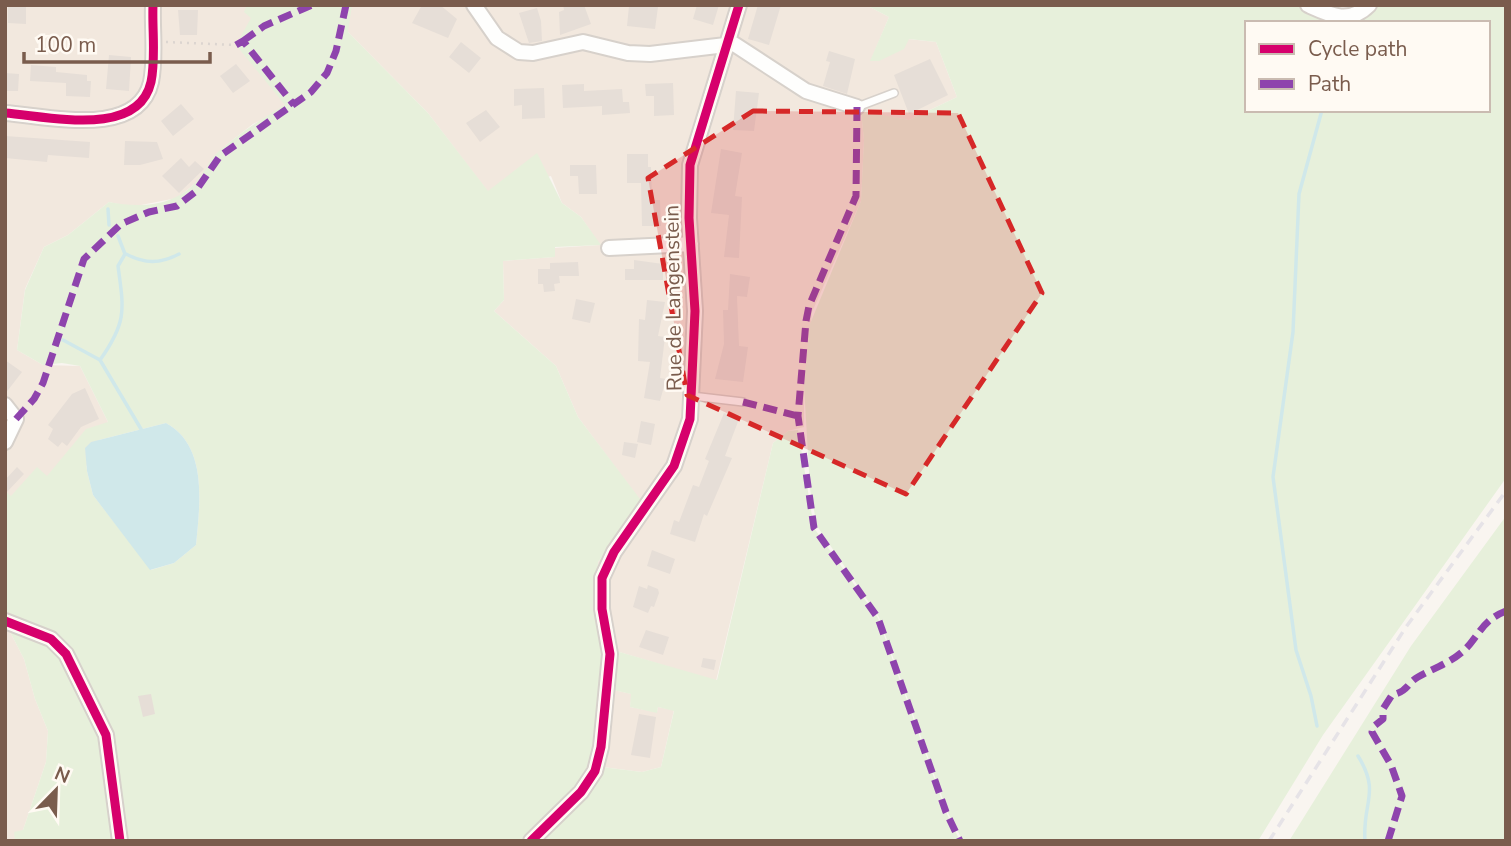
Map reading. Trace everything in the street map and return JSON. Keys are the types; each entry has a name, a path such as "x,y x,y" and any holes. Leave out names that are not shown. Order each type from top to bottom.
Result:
{"street":[{"path":"5,113 116,119 135,109 145,97 151,81 153,5"},
{"path":"474,5 497,37 519,52 583,42 628,53 650,54 727,43 744,49 806,91 857,107"},
{"name":"Rue de Langenstein","path":"531,841 581,792 595,771 610,675 610,653 600,591 602,578 614,551 660,488 680,453 690,419 695,311 690,166 739,5"},
{"path":"1308,5 1337,17 1350,18 1369,5"},
{"name":"Rue de Langenstein","path":"609,248 691,244"},
{"path":"5,405 16,419 5,442"},
{"path":"5,621 51,639 66,654 106,735 120,841"}],"lane":[{"path":"857,107 894,93"},
{"path":"692,396 743,402"}],"path":[{"path":"152,42 236,45"}],"highlighted area":[{"path":"753,111 958,113 1042,293 906,494 687,395 648,178"}],"shaded area":[{"path":"5,5 866,5 889,17 871,60 908,39 936,42 957,97 909,120 861,112 864,140 861,201 812,312 804,385 804,427 788,431 773,443 716,681 616,651 596,586 598,562 642,503 578,417 556,366 494,311 504,300 503,261 554,257 554,248 600,245 581,217 562,203 551,176 488,192 428,113 348,32 316,93 253,124 226,145 197,182 177,198 131,207 109,202 68,235 44,247 25,289 17,350 43,365 80,366 108,422 7,626 24,659 35,699 48,731 46,762 23,830 35,841 5,841"},
{"path":"613,690 632,694 630,707 657,712 658,707 674,710 661,767 642,772 602,767"}],"green space":[{"path":"247,5 352,5 348,32 428,113 488,191 537,153 562,203 581,217 601,245 555,247 555,257 503,261 504,300 494,311 556,366 578,417 643,503 598,562 597,606 607,660 595,765 580,787 522,841 15,841 14,832 23,830 46,762 48,731 35,699 24,659 7,626 55,650 98,732 113,836 119,838 110,733 66,645 48,631 5,614 5,491 11,496 37,467 47,476 86,429 108,422 80,366 62,363 43,365 17,350 25,290 44,247 68,235 109,202 143,205 176,197 198,180 226,145 285,105 236,45 251,18 244,12","holes":["166,423 180,433 189,446 198,477 196,545 174,563 151,570 93,495 85,448 91,442"]},
{"path":"866,5 1296,5 1332,21 1245,21 1245,112 1490,112 1490,21 1356,21 1378,5 1506,5 1506,478 1323,735 1258,841 963,841 947,811 879,617 817,526 810,489 804,385 810,324 861,201 864,140 861,111 909,120 957,97 936,42 909,39 904,49 879,61 870,61 889,17"},
{"path":"798,430 814,528 878,618 946,812 960,841 537,841 592,789 598,782 602,767 642,772 661,767 674,711 658,707 657,713 630,707 631,694 613,690 616,651 717,680 773,443 788,431"},
{"path":"1506,516 1506,841 1289,841 1411,646"}],"water":[{"path":"166,423 180,433 195,461 199,494 196,545 174,563 150,570 93,495 85,448 91,442"}],"building":[{"path":"8,5 26,5 26,24 8,23"},
{"path":"422,5 440,5 457,19 448,38 412,23"},
{"path":"563,5 584,5 591,24 560,35 559,12 564,10"},
{"path":"697,5 719,5 713,25 693,19"},
{"path":"758,5 781,5 769,45 748,39"},
{"path":"629,6 658,7 655,29 627,26"},
{"path":"537,8 542,41 529,43 519,13"},
{"path":"178,10 198,10 197,35 180,35"},
{"path":"461,42 481,58 469,73 449,57"},
{"path":"829,51 855,59 847,94 823,86 830,62 826,61"},
{"path":"109,55 131,57 129,91 106,89"},
{"path":"930,59 948,95 909,114 894,75"},
{"path":"236,64 250,81 233,93 220,76"},
{"path":"31,65 56,67 56,72 87,75 87,81 91,81 90,97 66,96 66,83 30,81"},
{"path":"5,73 19,74 18,91 5,91"},
{"path":"673,83 674,115 654,116 654,96 646,96 645,84"},
{"path":"584,84 584,91 622,89 623,102 629,102 630,113 602,115 602,106 563,108 562,85"},
{"path":"544,88 545,118 522,119 522,105 514,106 514,89"},
{"path":"736,91 759,93 754,131 733,130"},
{"path":"181,104 194,119 173,136 161,121"},
{"path":"486,110 500,127 480,142 466,123"},
{"path":"5,136 90,142 89,158 48,155 47,162 5,158"},
{"path":"125,141 157,142 163,159 140,165 124,165"},
{"path":"721,149 742,153 735,196 742,197 739,258 724,257 729,215 711,213"},
{"path":"627,154 648,154 652,200 660,200 661,226 642,226 641,183 627,183"},
{"path":"181,158 189,167 195,161 204,169 179,193 162,176"},
{"path":"570,165 596,165 597,194 579,194 578,176 570,176"},
{"path":"634,260 663,264 663,280 625,280 625,269 634,269"},
{"path":"578,262 579,276 559,276 560,283 554,284 555,291 544,292 543,284 538,284 538,269 550,269 550,263"},
{"path":"730,274 750,277 747,297 737,296 739,346 748,347 743,382 715,379 724,344 723,310 728,310"},
{"path":"576,299 595,303 590,323 572,319"},
{"path":"647,300 665,302 658,336 665,337 660,378 666,379 660,401 644,398 650,362 638,361 639,319 645,320"},
{"path":"5,360 22,372 5,394"},
{"path":"85,388 99,419 81,427 67,446 62,442 58,447 48,439 53,429 48,425 72,394"},
{"path":"724,413 739,419 725,456 732,458 707,516 704,514 695,542 670,534 674,520 679,522 693,485 699,487 709,461 705,459"},
{"path":"641,421 655,424 651,445 637,442"},
{"path":"624,442 638,444 635,458 622,455"},
{"path":"17,467 24,474 5,494 5,480"},
{"path":"652,550 675,559 670,574 647,566"},
{"path":"648,585 658,589 659,593 654,607 651,606 648,613 633,607 639,586 647,589"},
{"path":"646,630 669,637 663,655 639,647"},
{"path":"703,658 716,660 714,670 701,667"},
{"path":"151,694 155,714 143,717 138,696"},
{"path":"639,714 656,717 650,758 631,755"}],"waterway":[{"path":"1317,726 1311,696 1296,650 1273,477 1293,332 1299,194 1321,112"},
{"path":"108,209 109,225"},
{"path":"100,360 115,335 121,315 122,294 118,266 125,254 118,236"},
{"path":"126,254 153,262 179,254"},
{"path":"63,340 100,360 141,429"},
{"path":"1358,756 1365,769 1370,789 1365,841"}],"railway":[{"path":"1269,841 1406,627 1506,491"}],"marked path":[{"path":"243,41 264,26 312,5"},
{"path":"16,419 34,399 43,383 84,259 121,224 149,212 177,206 195,192 220,156 311,92 327,73 336,51 346,5"},
{"path":"236,45 243,41 294,105"},
{"path":"857,107 856,196 809,306 798,416 814,528 878,618 946,812 960,841"},
{"path":"743,402 798,416"},
{"path":"1388,841 1402,796 1391,765 1372,732 1373,727 1383,719 1383,709 1392,695 1458,655 1489,621 1506,611"}],"cycle path":[{"path":"5,113 89,120 110,118 129,111 143,100 151,82 154,54 153,5"},
{"path":"531,841 581,792 595,771 601,747 610,654 602,609 602,578 614,552 674,466 690,419 695,311 689,218 690,165 739,5"},
{"path":"5,621 51,639 66,654 106,735 120,841"}]}
